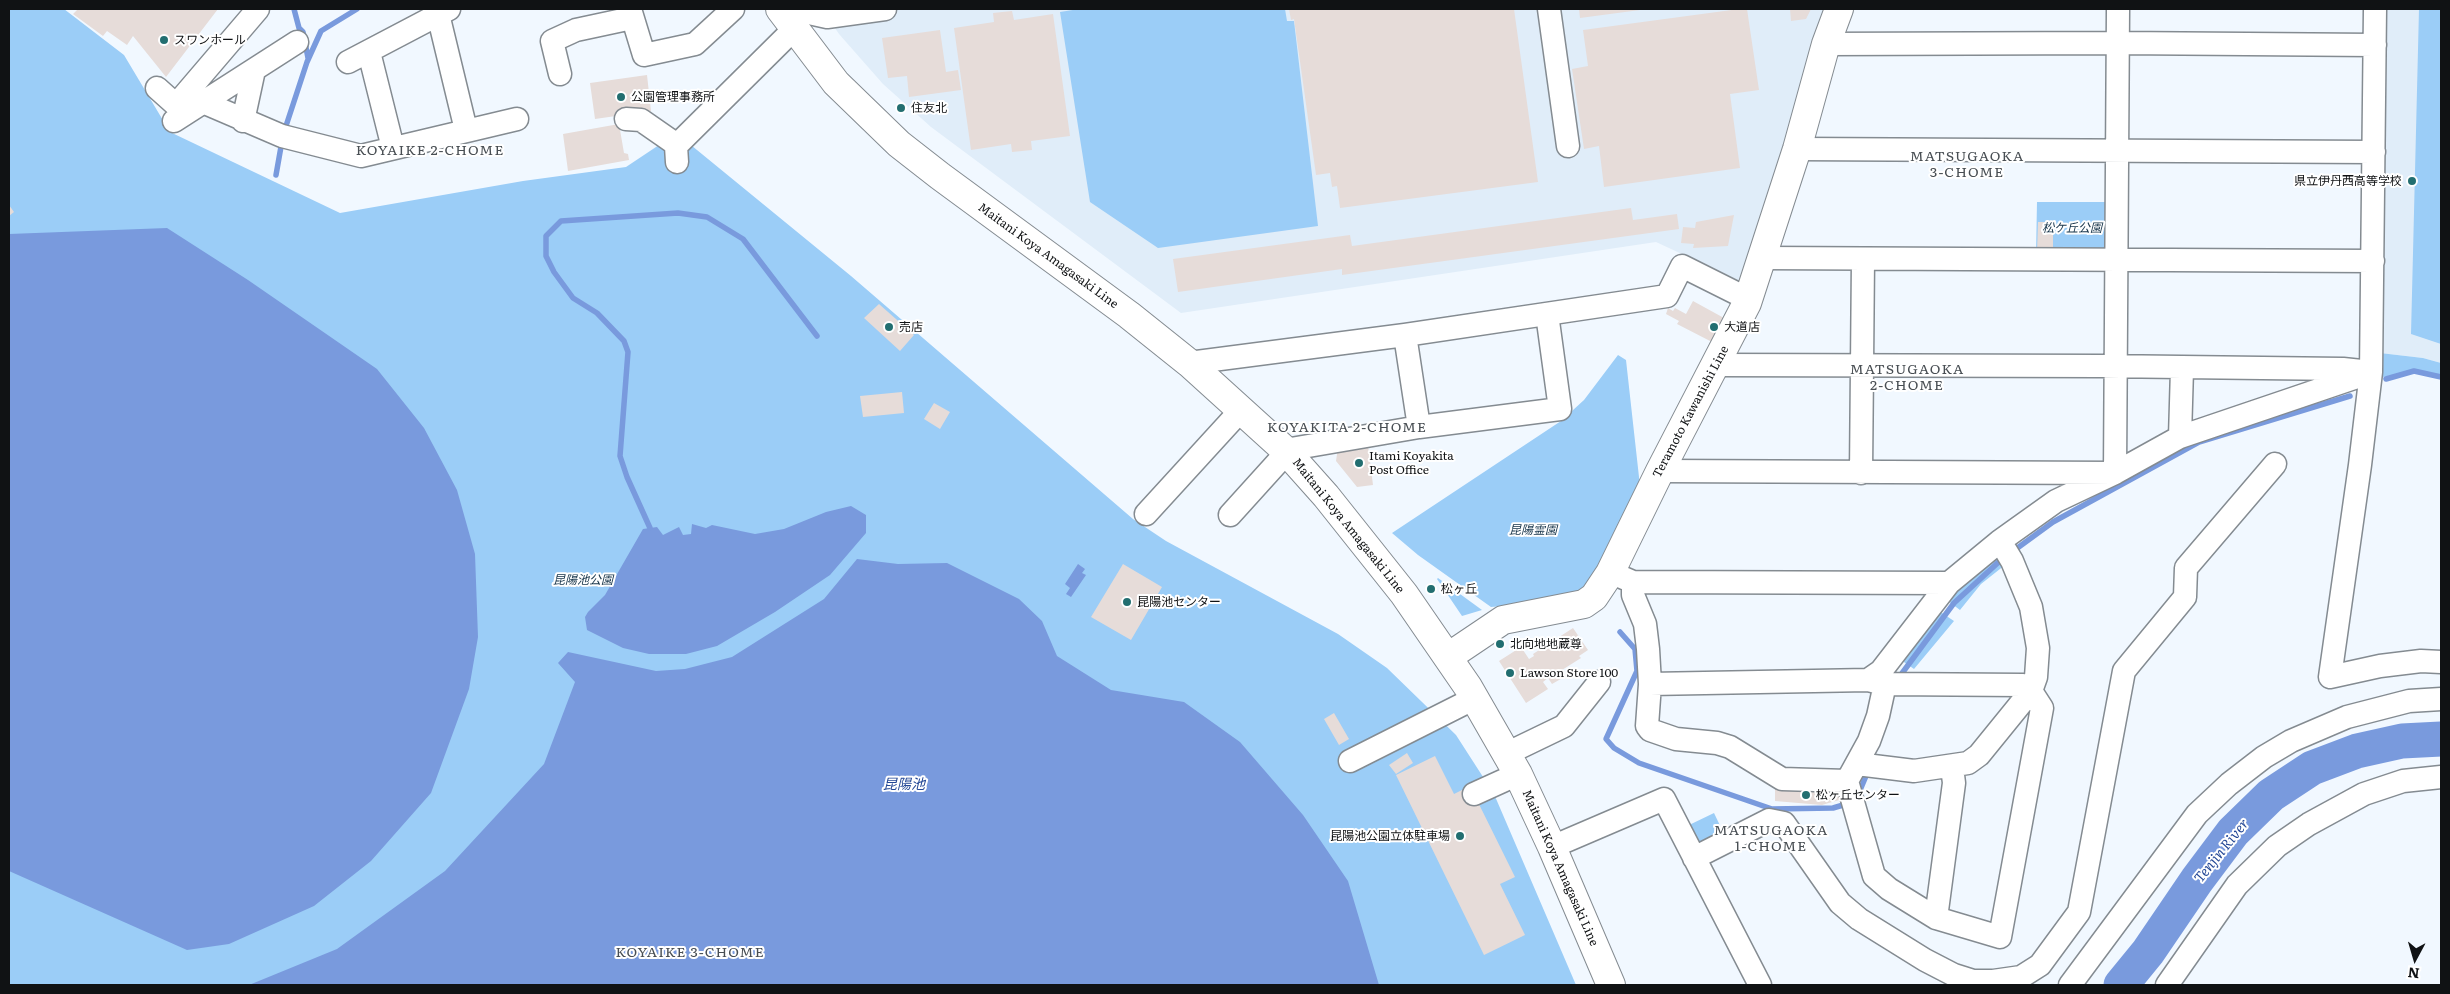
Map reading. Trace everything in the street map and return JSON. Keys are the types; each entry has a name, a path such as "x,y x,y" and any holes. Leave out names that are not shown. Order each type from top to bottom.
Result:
{"main road":[{"name":"Teramoto Kawanishi Line","path":"1448,657 1502,620 1584,604 1622,578 1660,471 1748,300 1797,149 1826,44 1839,9"},
{"name":"Maitani Koya Amagasaki Line","path":"788,15 836,83 899,144 1129,315 1189,363 1242,409 1286,451 1326,496 1383,568 1448,657 1474,698 1512,764 1552,847 1611,985"}],"street":[{"path":"157,88 176,105 258,9"},
{"path":"560,74 546,43 576,30 631,13 644,55 695,44 733,9"},
{"path":"626,119 641,120 677,154 788,15 828,17 885,9"},
{"path":"1549,9 1568,146"},
{"path":"2115,473 2118,9"},
{"path":"2375,9 2371,372 2330,677 2380,666 2421,660 2441,662"},
{"path":"348,62 444,12 466,130"},
{"path":"174,121 205,103 297,42"},
{"path":"1826,44 2118,43 2375,45"},
{"path":"369,52 393,148"},
{"path":"243,121 254,70"},
{"path":"205,103 243,121 282,136 361,156 517,119"},
{"path":"1797,149 2374,152"},
{"path":"1763,258 2373,261"},
{"path":"1861,473 1863,259"},
{"path":"1189,363 1405,335 1667,296 1680,265 1748,300"},
{"path":"1230,515 1286,451 1419,427 1560,409 1547,314"},
{"path":"1405,335 1419,427"},
{"path":"1716,365 2101,366 2115,368 2343,369 2371,372"},
{"path":"2180,437 2182,368"},
{"path":"1650,684 1876,682 2023,685 2031,691 2042,708 2000,937 1936,918 1889,889 1874,876 1852,772 1869,741 1878,716 1876,682 1881,671 1949,583 2000,541 2056,501 2115,473 2180,437 2371,372"},
{"path":"1146,514 1242,409"},
{"path":"1660,471 2115,473"},
{"path":"1694,858 1769,820 1784,823 1840,903 1859,919 1925,960 1971,983 2021,977 2040,965 2078,912 2124,671 2166,632 2185,597 2186,568 2206,558 2272,476"},
{"path":"1622,578 1633,595 1644,624 1650,684 1647,726 1650,730 1676,739 1717,743 1730,747 1782,779 1852,772 1914,771 1952,767 1968,763 1979,755 2031,691 2036,677 2038,648 2031,607 2012,561 2000,541"},
{"path":"1622,578 1949,583"},
{"path":"1474,794 1564,726 1582,717 1599,682"},
{"path":"1350,761 1474,698"},
{"path":"2070,985 2197,814 2229,784 2264,757 2291,740 2347,717 2409,701 2441,698"},
{"path":"1936,918 1954,783 1952,767"},
{"path":"2167,985 2237,885 2277,846 2309,824 2364,794 2403,781 2441,777"},
{"path":"1552,847 1664,799 1760,985"}],"shaded area":[{"path":"822,9 1827,9 1820,24 1742,282 1656,242 1181,313 931,127 883,84 839,34"},
{"name":"県立伊丹西高等学校","path":"2384,9 2441,9 2441,363 2423,358 2380,353"}],"green space":[{"name":"昆陽池公園","path":"9,9 64,9 124,55 170,132 340,213 523,181 626,167 659,145 686,141 851,276 1133,519 1166,541 1338,634 1387,668 1456,735 1494,794 1576,985 9,985"},
{"path":"1079,9 1285,9 1287,21 1294,21 1318,226 1158,248 1090,202 1060,12"},
{"path":"2419,9 2441,9 2441,344 2411,334"},
{"name":"松ケ丘公園","path":"2037,202 2108,202 2108,254 2036,254"},
{"path":"2380,353 2423,358 2441,363 2441,375 2415,370 2379,378"},
{"name":"昆陽霊園","path":"1618,355 1626,360 1640,486 1587,588 1565,601 1491,607 1418,555 1392,533 1561,421 1584,400"},
{"path":"1999,556 2005,565 1981,584 1960,610 1948,601 1962,586"},
{"path":"1438,578 1482,610 1462,616"},
{"path":"1939,611 1954,621 1914,669 1901,660"},
{"path":"1714,813 1726,838 1702,850 1687,826"}],"water":[{"path":"167,228 248,280 377,369 424,428 457,490 475,554 478,637 469,689 431,793 371,861 314,906 229,944 187,950 9,871 9,234"},
{"path":"851,506 866,515 866,533 830,575 775,612 717,646 686,654 649,654 623,648 587,630 585,617 605,595 643,529 657,527 663,535 679,527 683,535 691,534 692,524 706,528 712,525 755,534 784,529 826,512"},
{"name":"昆陽池","path":"857,559 898,564 947,563 1019,599 1042,621 1057,656 1111,690 1184,702 1240,742 1303,815 1348,881 1379,985 249,985 337,949 445,871 544,764 575,682 558,663 568,652 656,671 685,669 732,657 824,599"},
{"path":"1078,564 1085,569 1082,573 1086,575 1071,597 1066,594 1070,588 1065,584"}],"building":[{"name":"スワンホール","path":"78,9 218,9 166,77 133,36 127,45 107,31 103,36 73,14"},
{"path":"1289,9 1514,9 1538,182 1340,208 1337,186 1332,187 1330,173 1316,175 1294,19 1291,20"},
{"path":"1579,9 1640,9 1640,10 1580,18"},
{"path":"1747,9 1759,90 1730,94 1740,168 1604,187 1599,146 1584,149 1572,69 1588,66 1583,30"},
{"path":"1790,9 1811,9 1806,19 1791,21"},
{"path":"1012,11 1014,20 1053,14 1070,136 1031,141 1032,150 1012,152 1011,144 971,150 954,28 994,22 993,13"},
{"path":"940,30 946,72 958,70 961,90 909,97 907,76 888,78 882,38"},
{"name":"公園管理事務所","path":"647,75 651,111 595,119 590,83"},
{"path":"619,124 624,153 628,154 629,160 568,171 563,134"},
{"path":"9,205 14,212 9,216"},
{"path":"1631,208 1633,220 1677,214 1679,229 1342,275 1342,269 1178,292 1173,259 1350,235 1352,246"},
{"path":"1734,215 1728,246 1693,248 1694,244 1681,243 1683,227 1695,228 1696,222"},
{"path":"2038,222 2053,222 2053,252 2037,252"},
{"path":"1693,301 1724,318 1712,342 1677,324 1679,321 1666,314 1668,308 1673,311 1675,308 1686,314"},
{"name":"売店","path":"879,304 914,335 900,351 864,318"},
{"path":"902,392 904,413 863,417 860,396"},
{"path":"934,403 950,412 940,429 924,419"},
{"path":"1368,445 1373,485 1357,487 1336,461 1338,448"},
{"name":"昆陽池センター","path":"1123,564 1162,587 1131,640 1091,617"},
{"path":"1573,628 1588,650 1579,656 1581,658 1562,670 1566,676 1552,684 1548,678 1543,682 1548,689 1526,703 1499,661 1521,647 1529,659 1534,656 1533,654"},
{"path":"1334,713 1349,739 1339,745 1324,719"},
{"path":"1407,753 1413,763 1396,774 1389,765"},
{"name":"昆陽池公園立体駐車場","path":"1435,756 1454,794 1470,786 1515,877 1500,884 1525,935 1484,955 1396,775"},
{"name":"松ヶ丘センター","path":"1775,787 1824,791 1840,797 1839,800 1822,805 1775,801"}],"waterway":[{"path":"294,9 299,28 303,32 308,58"},
{"path":"284,132 307,62 321,31 357,9"},
{"path":"276,175 282,141"},
{"path":"650,528 627,477 620,456 628,352 624,341 597,313 573,298 554,272 546,256 546,236 561,221 678,213 707,217 743,239 817,336"},
{"path":"2386,379 2414,371 2441,377"},
{"path":"2016,549 2053,522 2199,442 2350,396"},
{"path":"1900,676 1954,603 2002,559"},
{"path":"1620,632 1635,649 1637,671 1606,739 1614,748 1639,763 1772,809 1833,808 1850,803"},
{"name":"Tenjin River","path":"2121,985 2148,952 2197,880 2233,832 2271,795 2312,768 2357,751 2402,741 2441,739"},
{"path":"1858,795 1866,776"}],"place":[{"name":"スワンホール","path":"164,40"},
{"name":"公園管理事務所","path":"621,97"},
{"name":"住友北","path":"901,108"},
{"name":"県立伊丹西高等学校","path":"2412,181"},
{"name":"売店","path":"889,327"},
{"name":"大道店","path":"1714,327"},
{"name":"Itami Koyakita Post Office","path":"1359,463"},
{"name":"松ヶ丘","path":"1431,589"},
{"name":"昆陽池センター","path":"1127,602"},
{"name":"北向地地蔵尊","path":"1500,644"},
{"name":"Lawson Store 100","path":"1510,673"},
{"name":"松ヶ丘センター","path":"1806,795"},
{"name":"昆陽池公園立体駐車場","path":"1460,836"}],"district":[{"name":"KOYAIKE 2-CHOME","path":"430,151"},
{"name":"MATSUGAOKA 3-CHOME","path":"1967,166"},
{"name":"MATSUGAOKA 2-CHOME","path":"1907,378"},
{"name":"KOYAKITA 2-CHOME","path":"1347,428"},
{"name":"MATSUGAOKA 1-CHOME","path":"1771,840"},
{"name":"KOYAIKE 3-CHOME","path":"690,953"}]}
